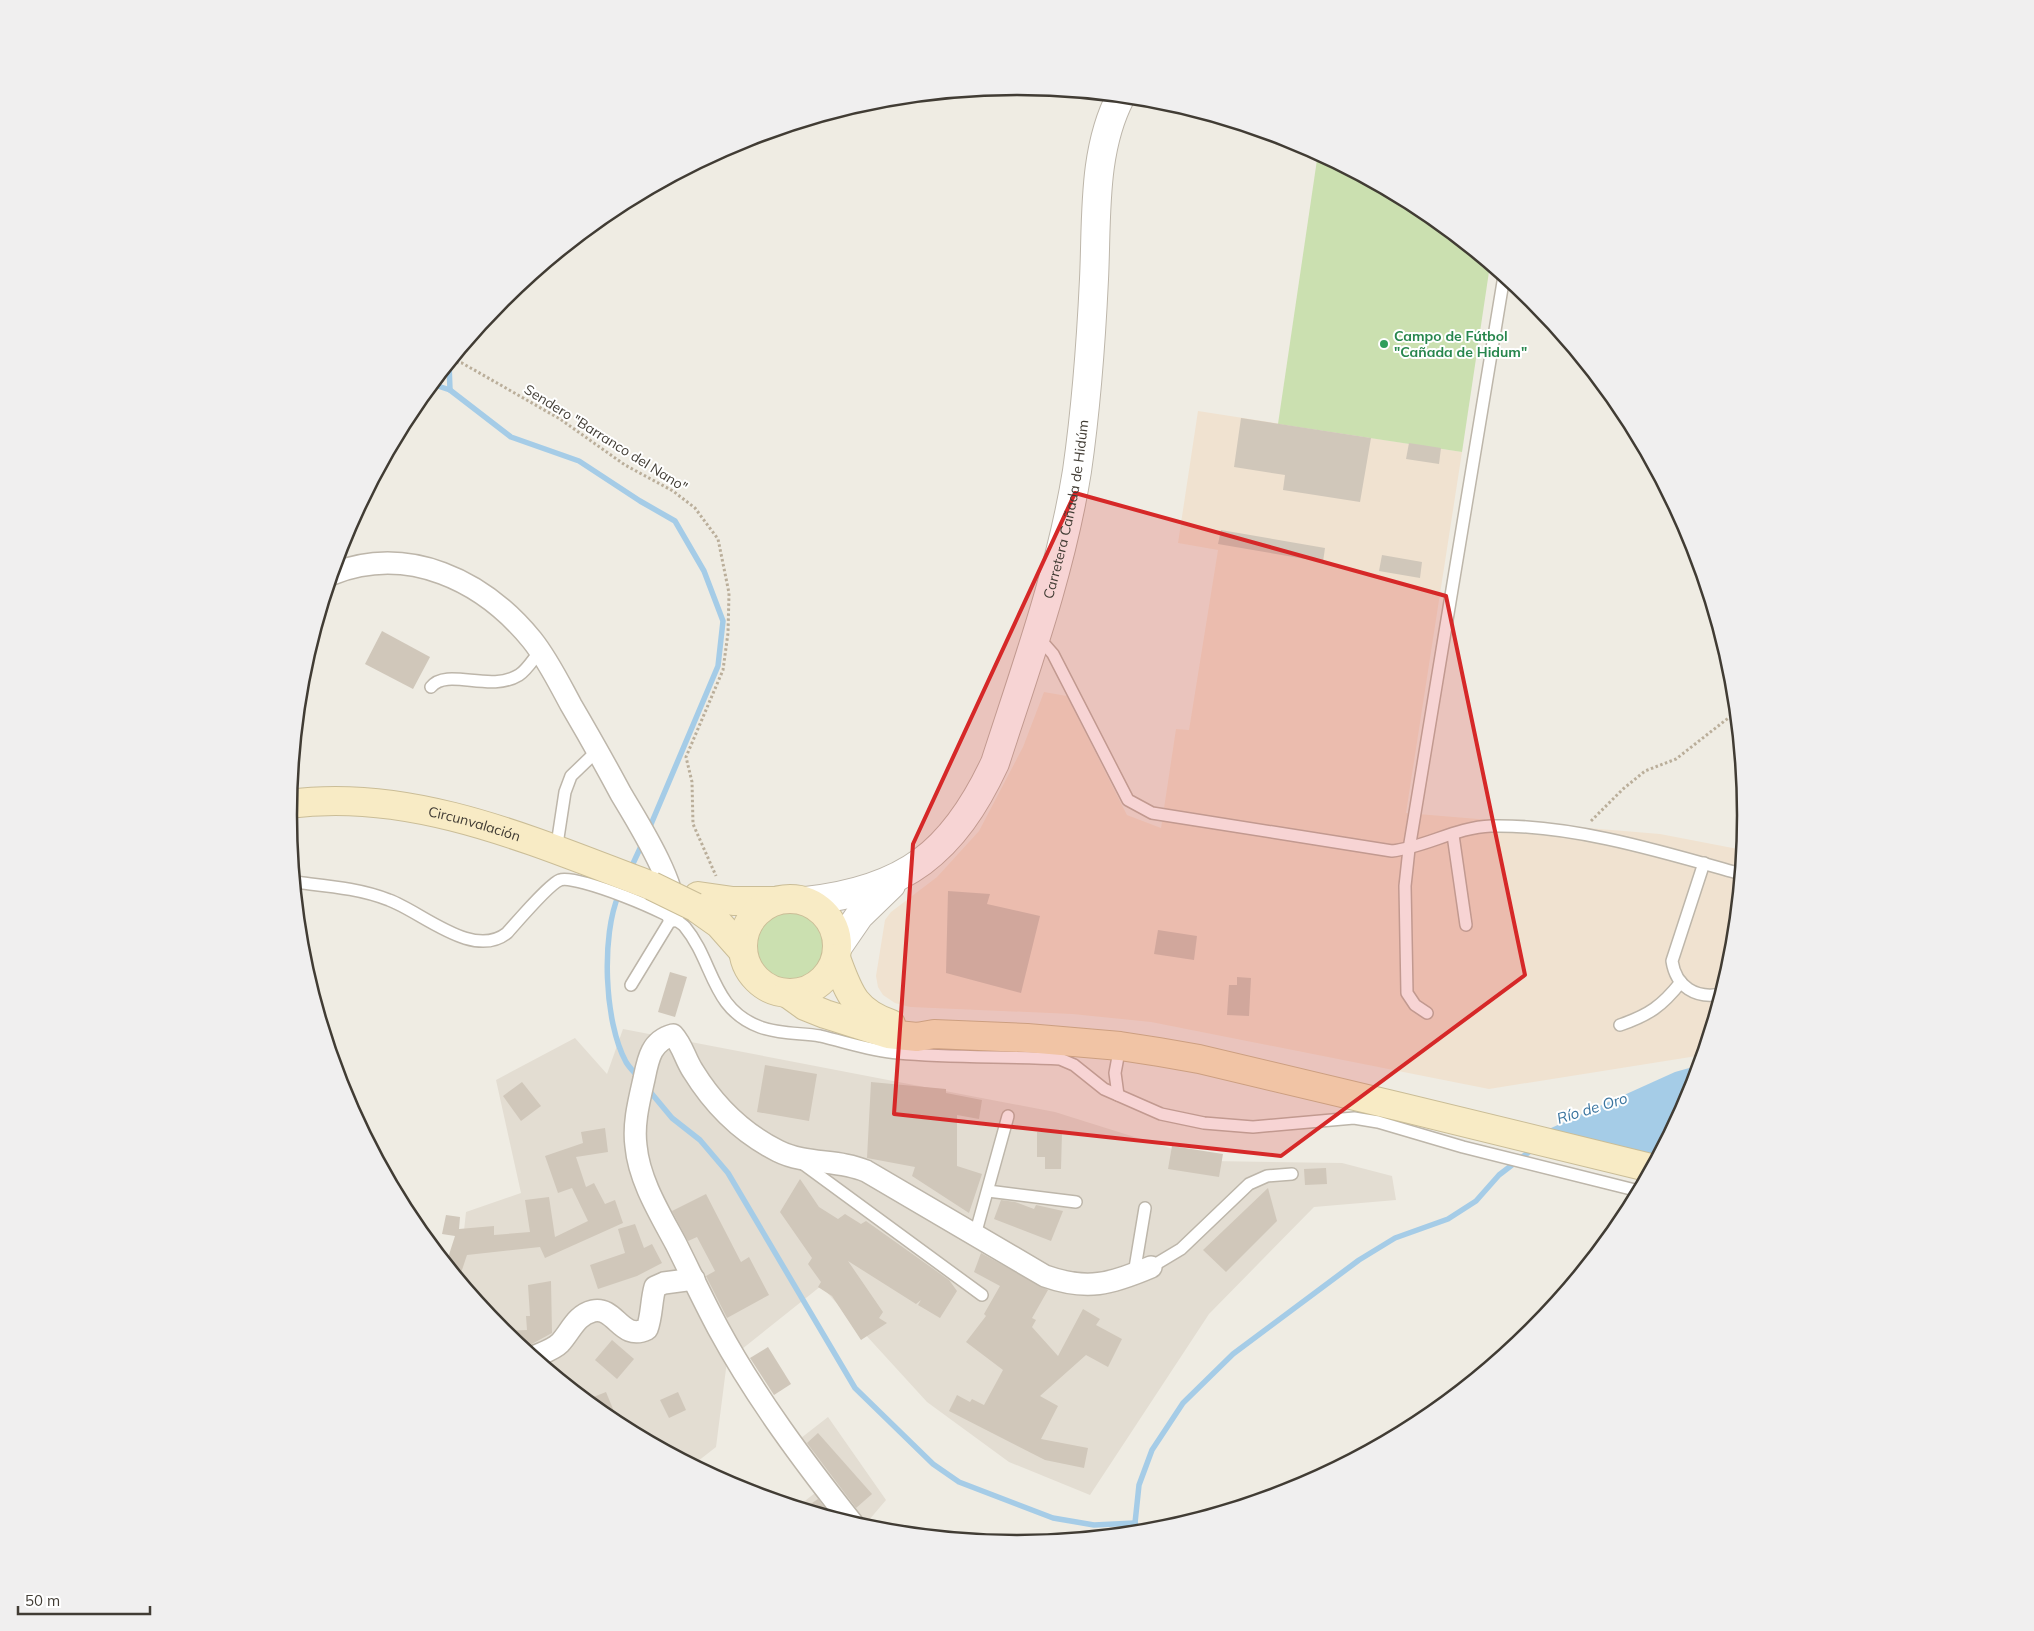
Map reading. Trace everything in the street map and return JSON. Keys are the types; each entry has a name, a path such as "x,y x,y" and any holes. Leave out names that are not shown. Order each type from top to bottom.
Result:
{"main road":[{"name":"Circunvalación","path":"297,803 348,800 419,809 498,831 561,852 648,895 689,907 726,912 742,950"},
{"path":"726,912 784,898 806,900 826,914 832,924 836,953 848,992 857,1004 872,1016 890,1023 934,1034 1027,1038 1120,1046 1199,1060 1646,1167"},
{"path":"774,900 753,914 745,931 742,950 749,971 756,980 776,991 787,993 800,992 812,988 822,980 836,953"},
{"path":"787,993 805,1006 888,1034 917,1037 934,1034"}],"street":[{"name":"Carretera Cañada de Hidúm","path":"897,879 922,861 945,840 965,817 982,791 995,763 1059,560 1077,471 1091,336 1100,162 1111,118 1118,102"},
{"path":"339,572 360,566 398,563 414,565 451,576 480,592 496,604 520,627 540,651 617,785 649,843 673,895 676,907 689,907"},
{"path":"806,900 862,892 897,879"},
{"path":"836,953 859,916 897,879"},
{"path":"845,1514 789,1441 719,1328 651,1195 639,1163 636,1147 638,1110 647,1064 654,1047 661,1038 672,1036 682,1045 685,1059 705,1090 742,1130 778,1151 807,1161 850,1164 866,1171 1045,1276 1065,1283 1088,1286 1116,1282 1142,1271"},
{"path":"539,1354 560,1343 583,1314 595,1311 607,1313 629,1332 639,1333 647,1329 655,1287 664,1283 694,1279"}],"lane":[{"path":"1426,1013 1415,1005 1408,993 1406,980 1404,886 1503,284"},
{"path":"1034,641 1046,646 1053,654 1128,800 1137,807 1152,813 1383,850 1409,849 1476,827 1492,826 1580,833 1704,863 1735,872"},
{"path":"431,687 437,680 445,678 487,682 509,679 520,674 540,651"},
{"path":"561,852 565,792 571,776 597,751"},
{"path":"1453,835 1466,925"},
{"path":"1704,863 1672,960 1674,973 1691,993 1705,996 1715,995"},
{"path":"300,883 339,887 388,900 476,942 498,940 557,882 571,878 648,895"},
{"path":"689,907 686,928 694,940 718,992 726,1004 748,1022 761,1028 820,1036 898,1053 1060,1059 1074,1065 1104,1089 1161,1114 1204,1124 1252,1127 1354,1118 1378,1122 1463,1147 1633,1190"},
{"path":"632,985 689,907"},
{"path":"694,940 726,912"},
{"path":"1620,1025 1644,1016 1665,1002 1682,982"},
{"path":"1118,1095 1115,1073 1120,1046"},
{"path":"975,1235 1008,1116"},
{"path":"794,1157 982,1295"},
{"path":"1142,1271 1181,1249 1253,1181 1267,1176 1292,1174"},
{"path":"988,1191 1076,1202"},
{"path":"1142,1271 1145,1208"}],"path":[{"name":"Sendero \"Barranco del Nano\"","path":"457,363 462,363 560,419 625,465 673,492 695,508 718,539 730,593 728,633 723,670 686,757 692,782 693,824 726,912"},
{"path":"1580,833 1623,789 1645,771 1676,758 1730,716"}],"highlighted area":[{"path":"1075,493 1446,596 1525,975 1281,1156 894,1114 913,844"}],"shaded area":[{"path":"1198,411 1462,452 1406,813 1660,834 1737,849 1731,910 1724,956 1713,1002 1696,1056 1489,1089 1151,1022 1072,1014 910,1007 895,1003 883,995 878,987 876,976 885,920 891,912 937,877 979,831 1023,747 1044,692 1067,696 1127,815 1161,828 1176,729 1189,730 1218,550 1178,543"},
{"path":"623,1029 1055,1112 1211,1161 1342,1163 1392,1176 1396,1200 1314,1207 1209,1314 1090,1495 1009,1462 927,1402 821,1286 727,1361 716,1447 697,1462 617,1415 578,1387 508,1325 475,1291 454,1265 461,1259 466,1212 521,1193 496,1080 575,1038 607,1074"},
{"path":"828,1417 886,1500 869,1520 802,1503 819,1490 787,1449"}],"green space":[{"name":"Campo de Fútbol \"Cañada de Hidum\"","path":"1317,161 1336,169 1417,216 1456,244 1489,272 1462,452 1278,424"},
{"path":"782,913 796,913 808,918 818,928 823,940 823,954 818,966 808,976 796,981 782,981 770,976 760,966 755,954 755,940 760,928 770,918"}],"water":[{"name":"Río de Oro","path":"1692,1067 1683,1091 1653,1153 1529,1138 1675,1072"}],"building":[{"path":"1241,418 1371,438 1360,502 1283,490 1285,475 1234,467"},
{"path":"1409,443 1441,448 1439,464 1406,459"},
{"path":"1221,530 1325,548 1323,562 1218,544"},
{"path":"1382,555 1422,562 1420,578 1379,571"},
{"path":"382,631 430,657 413,689 365,664"},
{"path":"948,891 990,894 987,904 1040,916 1021,993 946,973"},
{"path":"1158,930 1197,936 1194,960 1154,954"},
{"path":"670,972 687,977 675,1017 658,1012"},
{"path":"1237,977 1251,978 1249,1016 1227,1015 1229,985 1237,985"},
{"path":"765,1065 817,1074 809,1121 757,1112"},
{"path":"522,1082 541,1106 521,1121 503,1096"},
{"path":"871,1082 946,1089 946,1093 982,1100 979,1119 957,1115 957,1166 982,1174 969,1213 912,1176 915,1167 867,1158"},
{"path":"605,1128 608,1152 576,1157 586,1187 594,1183 605,1204 615,1200 623,1223 545,1258 540,1247 467,1255 460,1273 448,1258 455,1236 442,1234 446,1215 460,1217 459,1229 494,1226 494,1235 530,1232 525,1200 549,1197 555,1237 588,1221 572,1188 558,1193 545,1156 583,1143 581,1132"},
{"path":"1037,1132 1062,1132 1061,1169 1045,1169 1045,1157 1037,1157"},
{"path":"1172,1146 1223,1154 1219,1177 1168,1169"},
{"path":"1326,1168 1327,1184 1305,1185 1304,1169"},
{"path":"800,1179 819,1207 838,1219 845,1214 861,1224 866,1221 949,1280 957,1291 940,1318 918,1305 921,1300 916,1304 848,1261 883,1312 879,1318 887,1323 861,1340 832,1296 818,1287 821,1282 808,1264 812,1258 780,1212"},
{"path":"1268,1188 1277,1221 1226,1272 1203,1250"},
{"path":"706,1194 741,1262 749,1257 769,1295 727,1318 706,1276 715,1271 697,1237 688,1241 672,1211"},
{"path":"1001,1200 1015,1202 1034,1209 1036,1205 1063,1211 1051,1241 994,1219"},
{"path":"635,1224 644,1248 652,1244 662,1263 637,1276 598,1289 590,1265 625,1253 618,1229"},
{"path":"981,1253 1048,1290 1032,1318 1036,1320 1032,1327 1058,1356 1083,1309 1100,1319 1096,1325 1122,1339 1108,1367 1086,1355 1040,1396 1058,1406 1041,1439 1088,1448 1084,1468 1045,1460 949,1411 957,1395 970,1402 972,1399 984,1405 1003,1370 966,1342 986,1316 984,1314 1000,1286 974,1272"},
{"path":"551,1281 552,1333 530,1345 514,1331 527,1330 526,1316 530,1316 528,1285"},
{"path":"612,1340 634,1359 617,1379 595,1360"},
{"path":"768,1347 791,1384 774,1395 750,1358"},
{"path":"606,1392 615,1413 592,1397"},
{"path":"678,1392 686,1410 669,1418 660,1400"},
{"path":"818,1433 872,1494 856,1508 807,1443"},
{"path":"818,1499 826,1510 809,1505"}],"waterway":[{"path":"449,372 450,390"},
{"path":"438,386 450,390 511,437 579,461 640,501 675,521 704,571 723,621 718,666 649,829"},
{"path":"630,870 643,842"},
{"path":"619,894 609,932 609,1002 619,1045 626,1062 638,1077"},
{"path":"647,1088 672,1118 700,1140 728,1173 855,1388 933,1464 959,1482 1053,1518 1094,1525 1135,1523"},
{"path":"1136,1526 1135,1523 1139,1485 1152,1450 1183,1403 1233,1354 1359,1260 1395,1238 1448,1219 1476,1201 1499,1175 1534,1148"}],"place":[{"name":"Campo de Fútbol \"Cañada de Hidum\"","path":"1384,344"}]}
